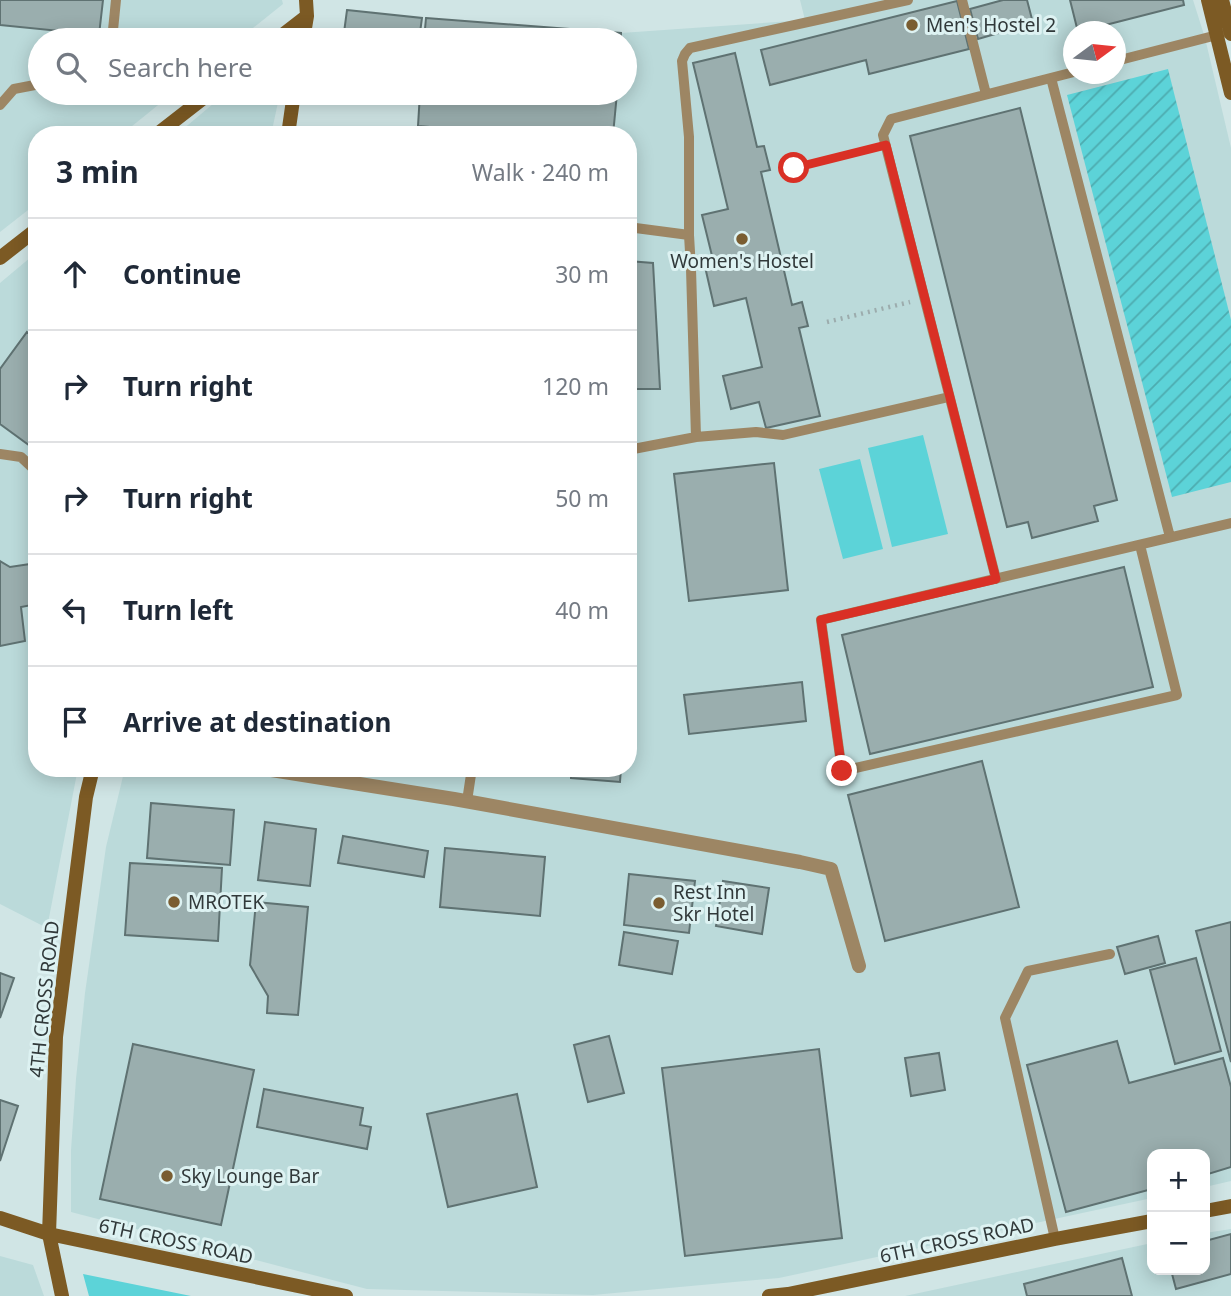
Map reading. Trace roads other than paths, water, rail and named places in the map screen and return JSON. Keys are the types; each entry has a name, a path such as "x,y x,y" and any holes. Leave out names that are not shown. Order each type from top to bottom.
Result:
{"street":[{"path":"305,28 306,0"},
{"path":"1208,0 1227,33"},
{"path":"1222,0 1231,93"},
{"path":"292,28 307,16"},
{"path":"168,126 195,105"},
{"path":"290,126 293,105"},
{"path":"0,258 28,236"},
{"name":"4TH CROSS ROAD","path":"62,1296 48,1234 56,1037 86,797 91,777"},
{"path":"314,777 467,802 831,869 859,966"},
{"path":"1210,1210 1231,1206"},
{"name":"6TH CROSS ROAD","path":"0,1218 48,1234 346,1296"},
{"name":"6TH CROSS ROAD","path":"769,1296 1147,1222"}],"lane":[{"path":"113,28 116,0"},
{"path":"696,437 689,235 689,137 682,61 685,54 690,48 908,0"},
{"path":"962,0 986,94"},
{"path":"1126,58 1227,33"},
{"path":"996,579 883,135 891,118 1063,75"},
{"path":"1051,78 1170,537"},
{"path":"0,105 14,89 28,86"},
{"path":"637,228 689,235"},
{"path":"637,448 696,437 755,432 783,435 949,397"},
{"path":"0,454 21,457 28,464"},
{"path":"1140,545 1177,695 842,771 821,620 1231,523"},
{"path":"467,802 471,777"},
{"path":"1055,1239 1005,1018 1028,971 1110,954"}],"place":[{"name":"Men's Hostel 2","path":"912,25"},
{"name":"Women's Hostel","path":"742,239"},
{"name":"MROTEK","path":"174,902"},
{"name":"Rest Inn Skr Hotel","path":"659,903"},
{"name":"Sky Lounge Bar","path":"167,1176"}]}
